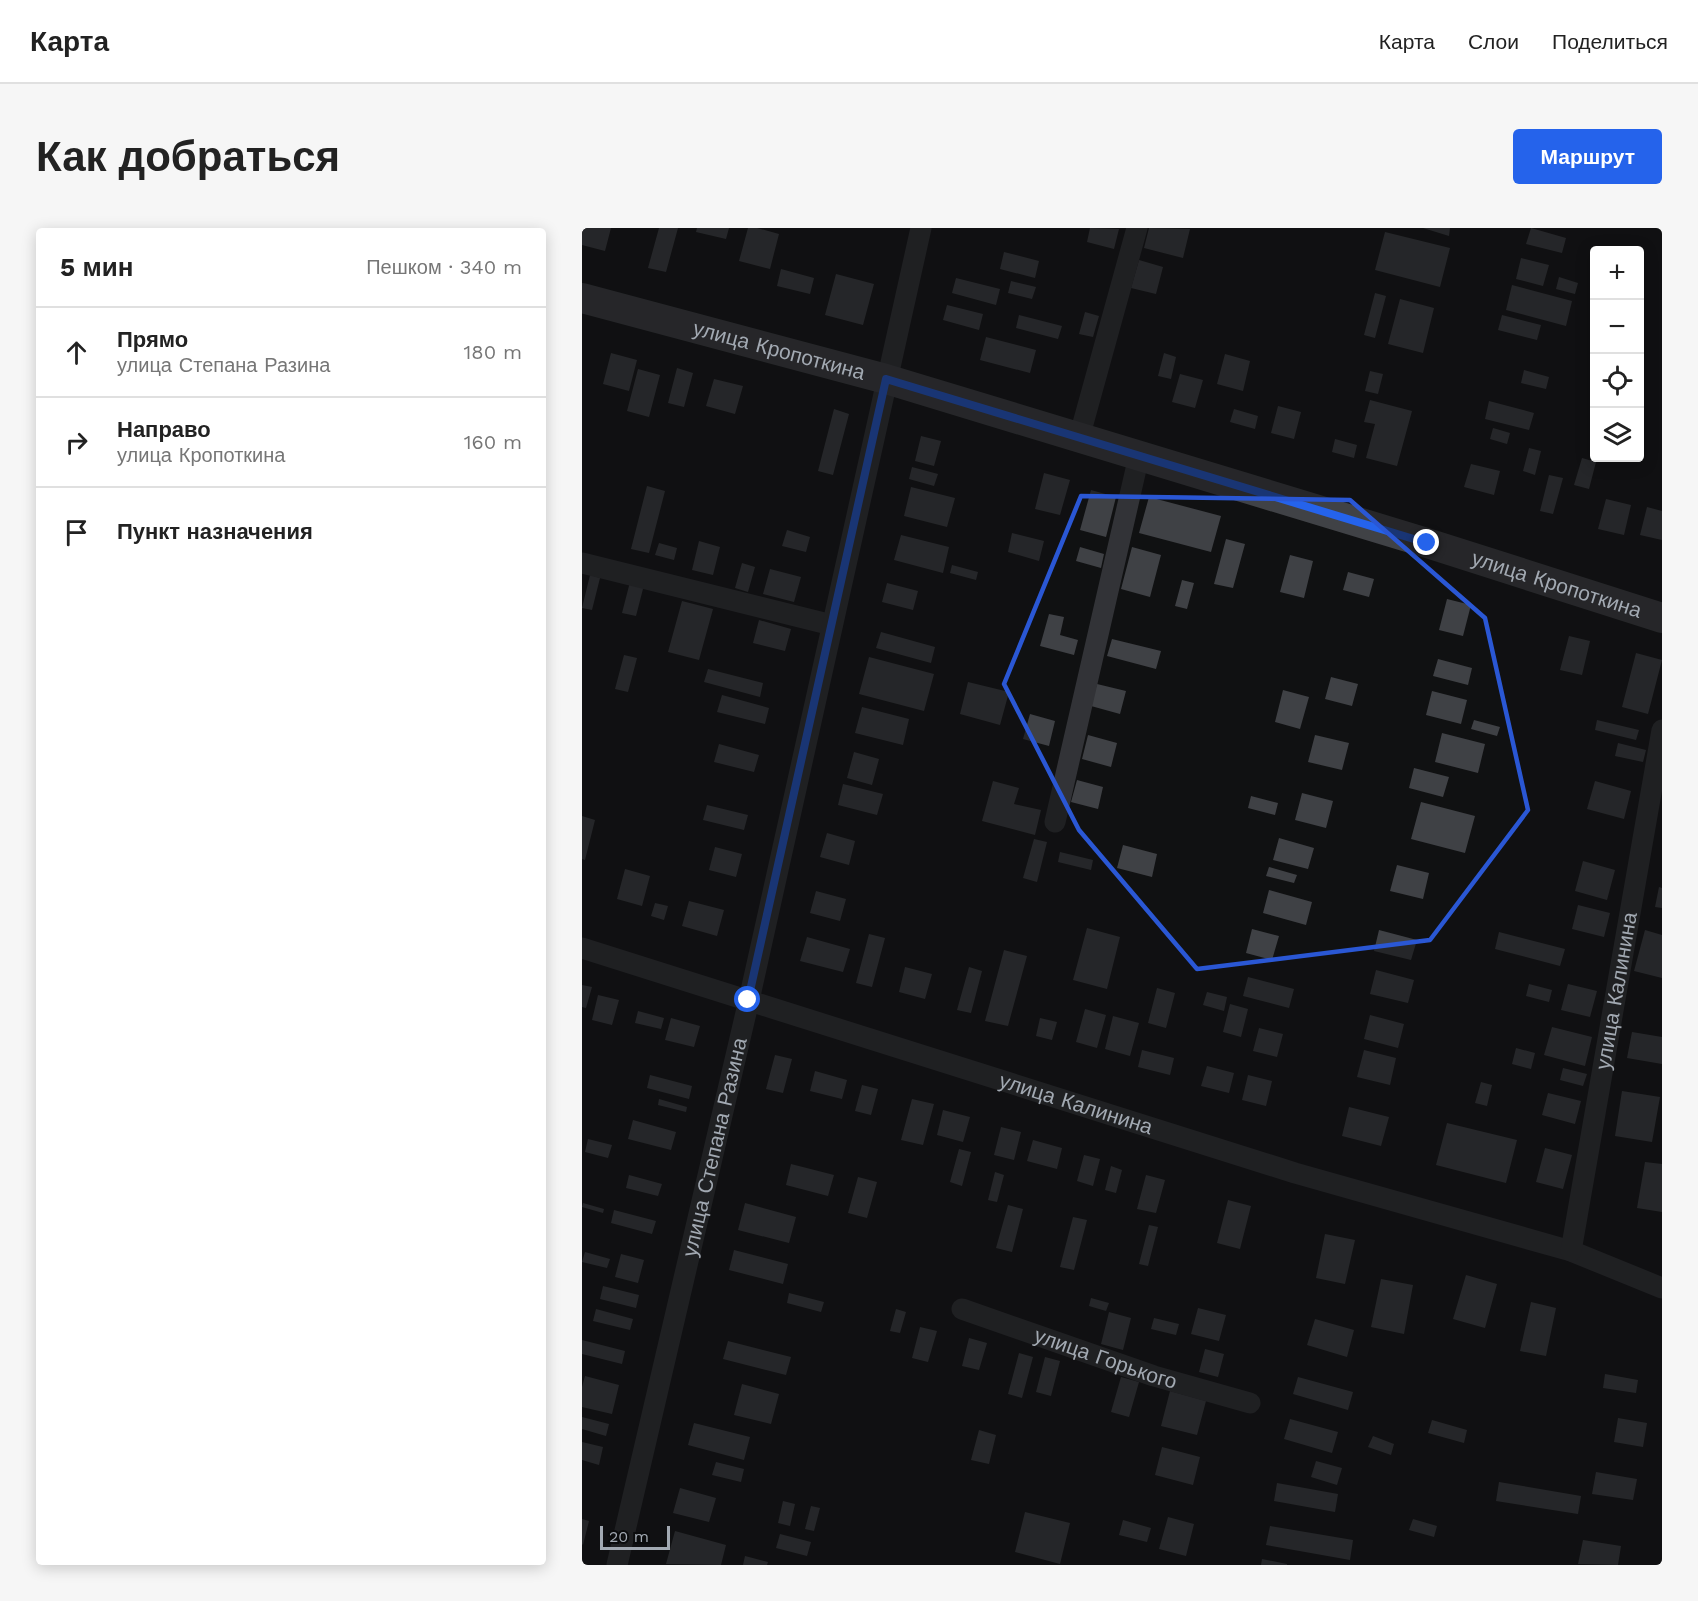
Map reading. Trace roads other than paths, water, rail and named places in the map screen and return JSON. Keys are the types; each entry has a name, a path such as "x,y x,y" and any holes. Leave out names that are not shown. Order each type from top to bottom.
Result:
{"main road":[{"name":"улица Кропоткина","path":"582,298 886,379 1427,543 1662,618"}],"street":[{"name":"улица Степана Разина","path":"617,1565 748,1000 921,228"},
{"path":"1079,438 1137,228"},
{"path":"1055,822 1139,456"},
{"path":"582,563 832,624"},
{"name":"улица Калинина","path":"1571,1251 1662,730"},
{"name":"улица Калинина","path":"582,948 1295,1173 1571,1251 1662,1288"},
{"name":"улица Горького","path":"962,1309 1154,1376 1250,1403"}]}
